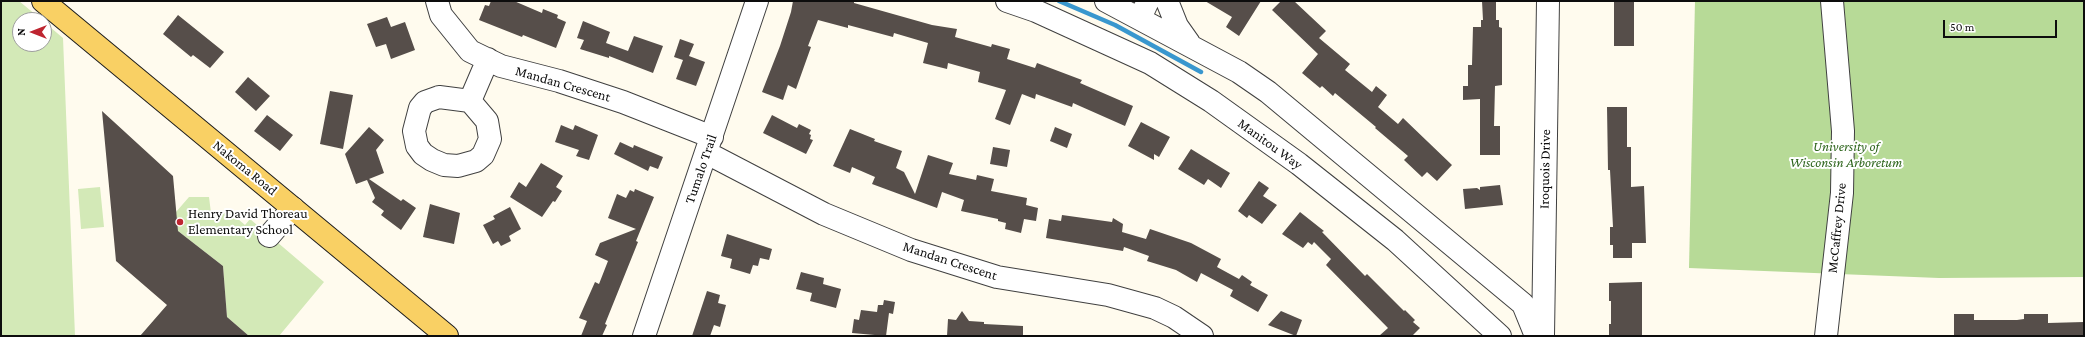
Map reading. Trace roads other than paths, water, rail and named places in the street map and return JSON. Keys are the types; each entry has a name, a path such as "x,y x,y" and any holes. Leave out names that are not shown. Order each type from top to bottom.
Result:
{"main road":[{"name":"Nakoma Road","path":"43,1 447,336"}],"street":[{"name":"Mandan Crescent","path":"437,1 441,15 470,51 501,66 559,81 623,102 710,145 824,214 911,250 997,277 1108,295 1155,308 1174,317 1202,336"},
{"name":"Tumalo Trail","path":"644,336 710,145 757,1"},
{"name":"Manitou Way","path":"1007,1 1036,11 1150,63 1211,101 1299,164 1396,240 1500,336"},
{"path":"1106,1 1144,10 1193,47 1239,72 1268,92 1523,304 1536,336"},
{"path":"1167,1 1177,26 1193,47"},
{"name":"Iroquois Drive","path":"1543,336 1548,1"},
{"name":"McCaffrey Drive","path":"1826,336 1842,193 1844,131 1832,1"},
{"path":"470,100 488,59"},
{"path":"269,236 293,208"}],"waterway":[{"path":"1059,1 1115,25 1201,72"}],"place":[{"name":"Henry David Thoreau Elementary School","path":"180,222"}],"park label":[{"name":"University of Wisconsin Arboretum","path":"1846,156"}]}
